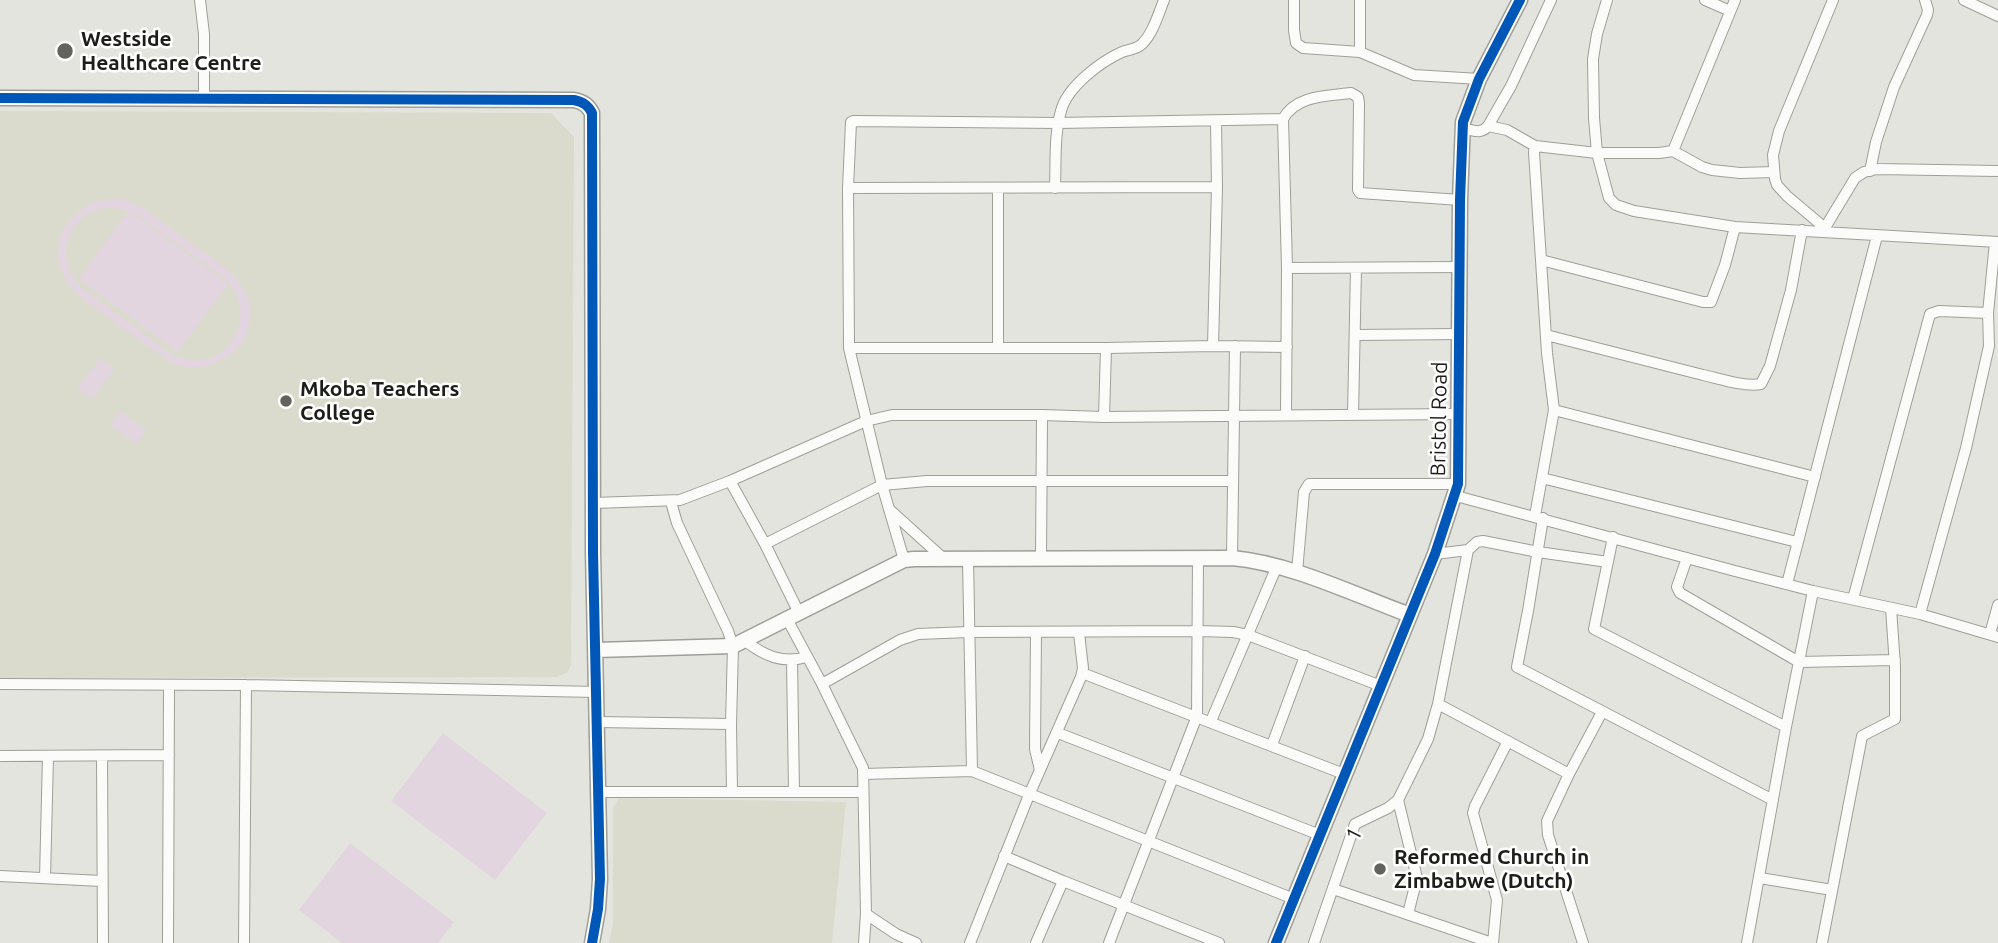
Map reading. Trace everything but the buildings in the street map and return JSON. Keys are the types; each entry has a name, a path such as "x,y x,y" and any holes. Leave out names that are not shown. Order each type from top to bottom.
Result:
{"street":[{"path":"200,0 204,34 204,98"},
{"path":"1055,188 1058,123 1064,103 1085,76 1123,51 1137,48 1144,42 1164,0"},
{"path":"1294,0 1294,30 1299,46 1360,52 1414,75 1479,79"},
{"path":"1360,0 1360,52"},
{"name":"Bristol Road","path":"1276,943 1435,554 1457,490 1462,128 1479,79 1520,0"},
{"path":"1462,128 1480,132 1488,126 1511,86 1551,0"},
{"path":"1607,0 1593,59 1594,118 1597,152 1609,198 1616,205 1634,211 1735,227 1824,229 1877,236 1997,242 1988,313 1989,346 1974,413 1920,614"},
{"path":"1705,0 1730,11"},
{"path":"1672,151 1735,0"},
{"path":"1824,229 1782,191 1775,179 1773,155 1775,141 1833,0"},
{"path":"1870,171 1890,96 1927,15 1925,0"},
{"path":"1964,0 1998,16"},
{"path":"1286,415 1287,268 1283,119 1287,112 1299,102 1355,94 1359,103 1360,193 1460,200"},
{"path":"0,98 573,100 586,104 592,113 600,879 592,943"},
{"path":"904,560 882,485 849,348 848,188 850,125 853,121 1058,123 1283,119"},
{"path":"1213,346 1216,121"},
{"path":"1488,126 1507,130 1535,146 1597,152 1672,151 1713,170 1740,173 1774,172"},
{"path":"1535,146 1546,335 1554,411 1542,478 1538,551 1517,666 1773,800"},
{"path":"1824,229 1852,181 1864,172 1889,169 1998,172"},
{"path":"848,188 1217,187"},
{"path":"998,188 998,347"},
{"path":"1541,260 1711,302 1735,227"},
{"path":"1546,335 1730,381 1762,384 1770,366 1791,290 1802,230"},
{"path":"1787,584 1877,236"},
{"path":"1287,268 1460,267"},
{"path":"1353,415 1356,268"},
{"path":"1853,599 1930,314 1939,311 1988,313"},
{"path":"1355,335 1460,334"},
{"path":"1232,558 1235,346"},
{"path":"849,348 1287,347"},
{"path":"1104,417 1106,348"},
{"path":"1554,411 1815,477"},
{"path":"594,503 680,500 886,415 1104,417 1460,414"},
{"path":"1041,559 1042,415"},
{"path":"1542,478 1797,542"},
{"path":"730,481 765,544 807,657 864,774 864,943"},
{"path":"765,544 882,485 927,481 1233,481"},
{"path":"1297,572 1304,492 1309,484 1457,490 1539,517 1687,558 1813,591 1920,614 1994,636 1998,605"},
{"path":"671,502 677,523 728,631 739,644 767,656 792,660 807,657"},
{"path":"890,510 944,559"},
{"path":"1613,537 1594,629 1786,727"},
{"path":"1435,554 1468,550 1477,542 1483,541 1608,562"},
{"path":"1408,914 1417,878 1398,800 1424,750 1438,704 1468,550"},
{"path":"1687,558 1677,587 1680,593 1799,662 1895,660"},
{"path":"968,559 972,771"},
{"path":"1109,943 1197,716 1198,559"},
{"path":"596,650 739,644 904,560 1257,560 1297,572 1410,615"},
{"path":"1211,721 1277,566"},
{"path":"1747,943 1813,591"},
{"path":"1822,943 1863,736 1895,719 1895,660 1891,608"},
{"path":"822,684 907,637 918,635 970,632 1198,631 1248,635 1381,686"},
{"path":"1036,632 1035,749 1040,771"},
{"path":"970,943 1029,795 1082,673 1079,633"},
{"path":"732,792 731,724 739,644"},
{"path":"1272,745 1305,656"},
{"path":"792,660 794,792"},
{"path":"1082,673 1344,774"},
{"path":"0,684 246,685 597,692"},
{"path":"244,943 246,685"},
{"path":"168,943 169,686"},
{"path":"1438,704 1569,774"},
{"path":"1583,943 1546,827 1569,774 1602,712"},
{"path":"597,722 731,724"},
{"path":"1058,733 1320,835"},
{"path":"1333,889 1492,943 1497,904 1473,813 1508,741"},
{"path":"0,756 169,755"},
{"path":"45,878 48,756"},
{"path":"102,757 103,943"},
{"path":"864,774 972,771 1294,899"},
{"path":"599,792 862,792"},
{"name":"1","path":"1314,943 1355,824 1388,808 1398,800"},
{"path":"1004,856 1219,943"},
{"path":"0,876 102,881"},
{"path":"1760,878 1832,890"},
{"path":"1036,943 1063,881"},
{"path":"866,914 896,934 916,943"}],"shaded area":[{"name":"Mkoba Teachers College","path":"0,111 551,113 574,137 571,665 567,673 555,677 0,678"},
{"path":"110,199 136,204 213,258 236,278 245,291 250,309 249,325 234,352 205,366 188,367 171,363 80,297 60,268 58,252 60,237 67,223 92,203","holes":["111,207 128,211 79,279 178,352 228,284 129,211 133,212 223,277 234,291 240,322 235,336 226,348 214,356 199,360 171,354 85,290 75,278 68,265 66,252 68,239 74,228 83,218 96,211"]},
{"path":"100,358 115,369 92,399 77,388"},
{"path":"120,411 147,430 137,444 110,425"},
{"path":"443,733 547,813 495,880 391,801"},
{"path":"619,798 846,802 832,943 609,943 613,924 613,808"},
{"path":"350,843 454,922 438,943 342,943 299,910"}],"cycle path":[{"path":"1276,943 1435,554 1458,484 1463,122 1479,79 1520,0"},
{"path":"0,98 574,100 585,104 590,110 593,552 600,879 592,943"}],"place":[{"name":"Westside Healthcare Centre","path":"65,51"},
{"name":"Mkoba Teachers College","path":"286,401"},
{"name":"Reformed Church in Zimbabwe (Dutch)","path":"1380,869"}]}
